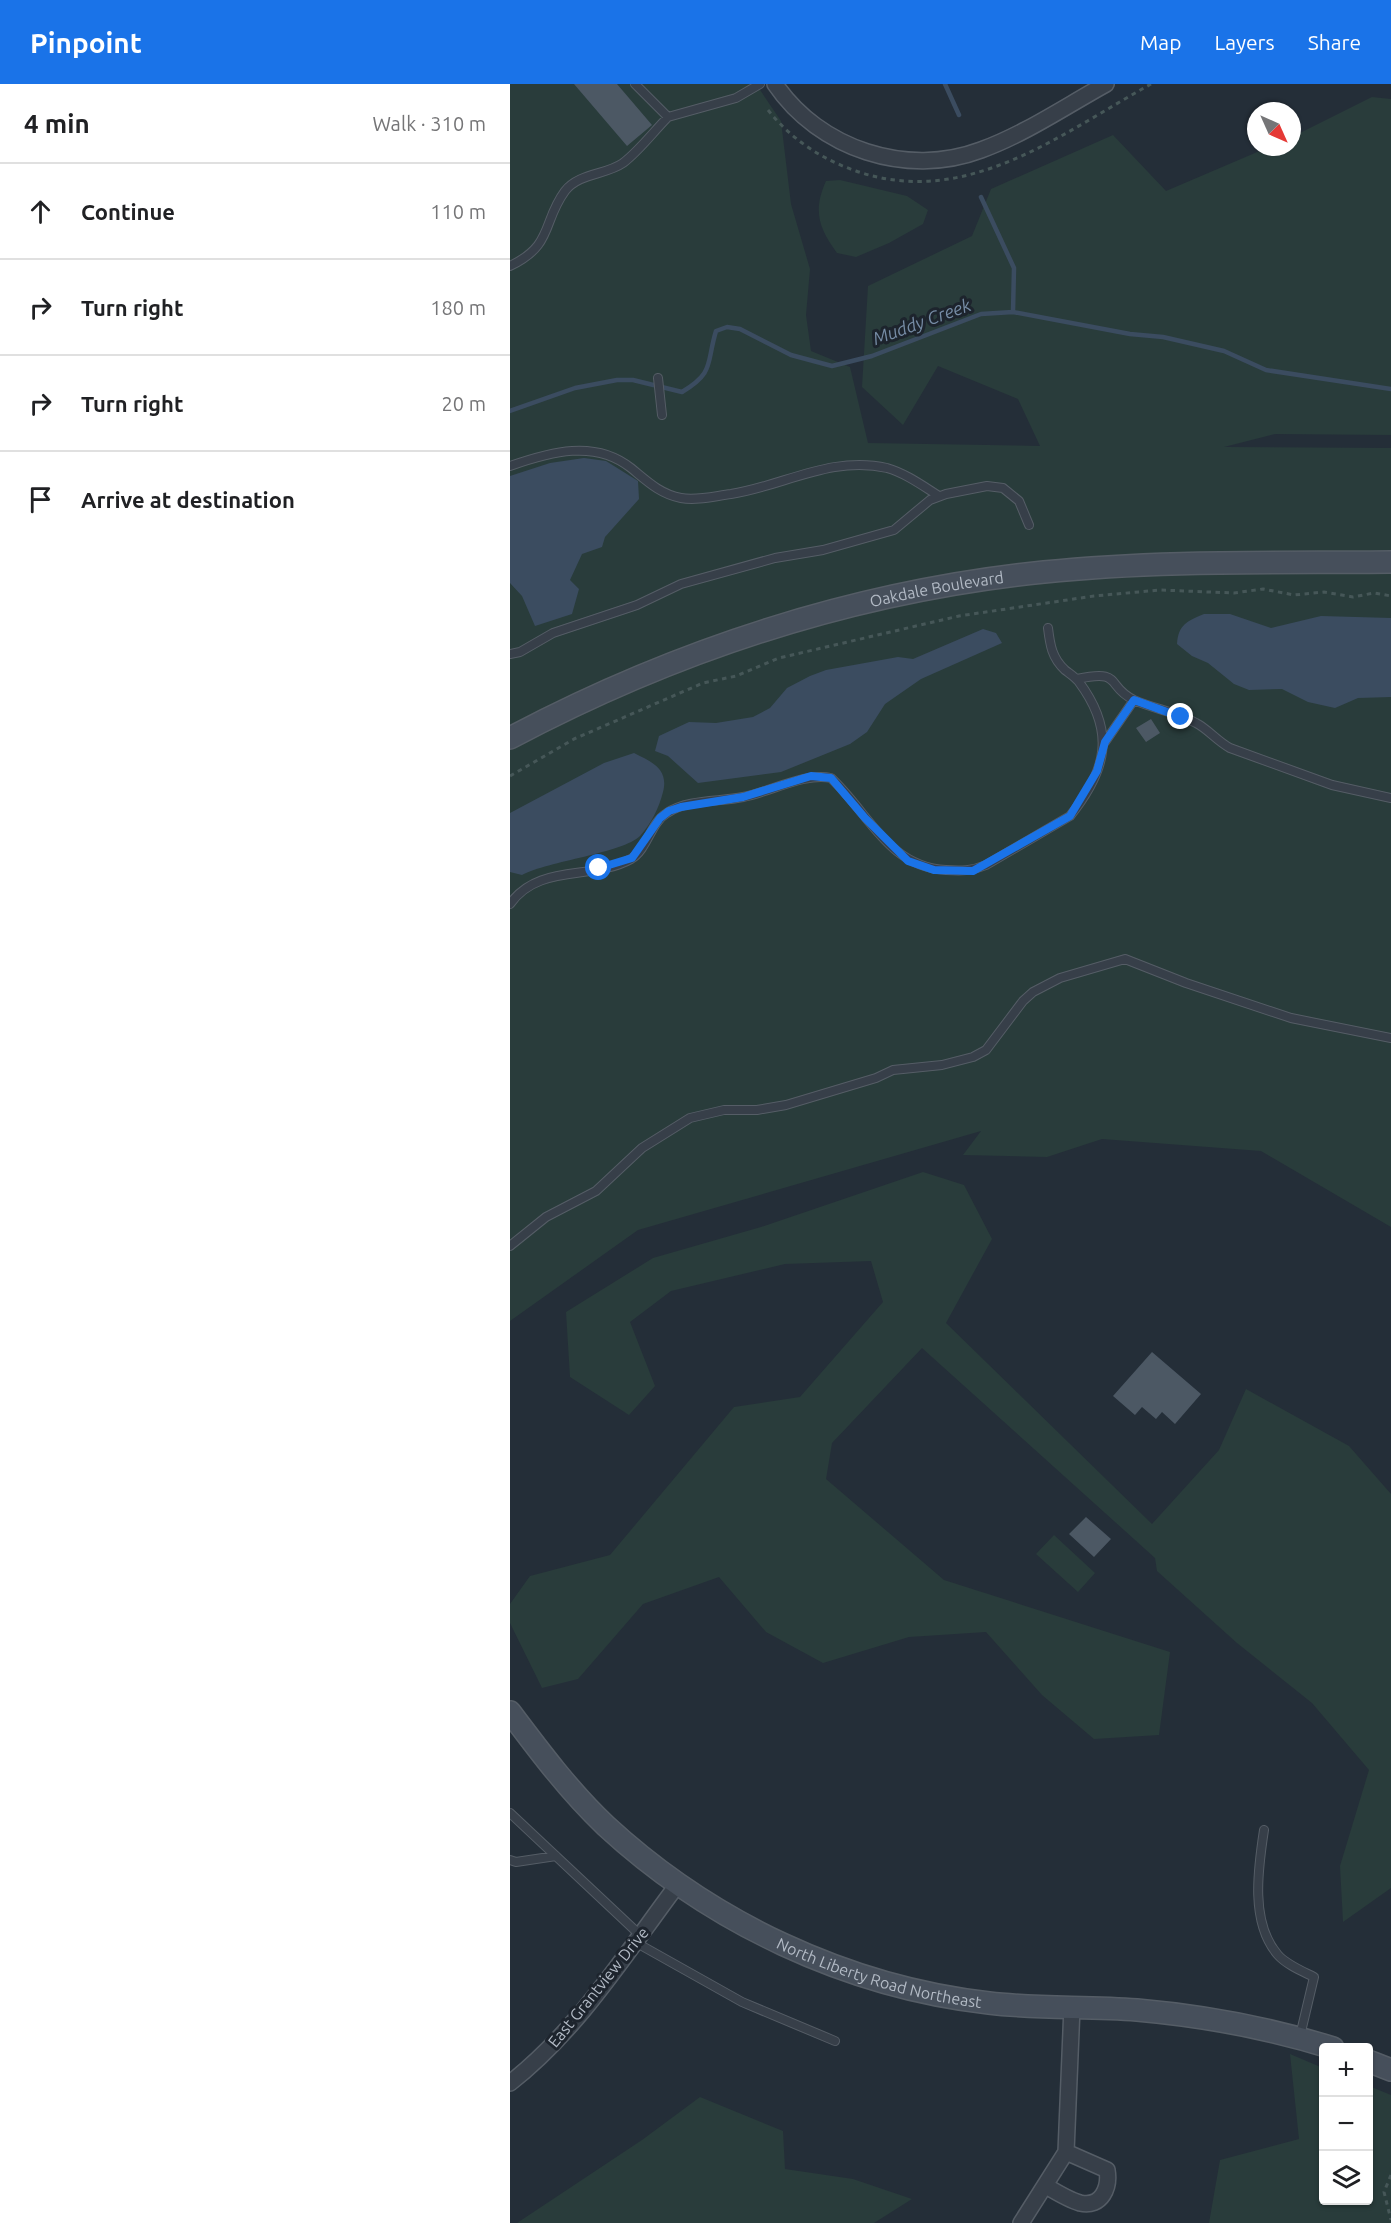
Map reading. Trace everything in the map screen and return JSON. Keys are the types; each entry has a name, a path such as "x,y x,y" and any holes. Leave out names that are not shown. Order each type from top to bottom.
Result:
{"main road":[{"name":"Oakdale Boulevard","path":"510,738 588,699 720,645 810,616 902,594 996,578 1090,568 1184,564 1391,562"},
{"name":"North Liberty Road Northeast","path":"510,1713 550,1765 605,1825 678,1884 721,1912 768,1937 871,1978 945,1998 991,2004 1202,2016 1319,2043"},
{"path":"1373,2063 1391,2070"}],"street":[{"path":"775,84 806,118 825,133 853,147 901,159 925,161 980,151 1106,84"},
{"name":"East Grantview Drive","path":"510,2083 558,2040 678,1884"},
{"path":"1021,2223 1066,2152 1072,2007"},
{"path":"1046,2186 1080,2203 1093,2203 1104,2195 1109,2182 1107,2170 1066,2152"}],"lane":[{"path":"635,84 668,117"},
{"path":"510,266 524,259 544,240 566,190 580,179 622,163 668,117 736,98 760,84"},
{"path":"658,378 662,415"},
{"path":"510,466 558,452 598,451 613,455 654,487 667,494 682,498 701,498 742,492 831,466 864,465 900,473 939,496"},
{"path":"510,654 520,652 553,633 637,605 681,584 775,558 823,550 894,530 930,500 939,496 987,486 1003,488 1019,501 1029,525"},
{"path":"1048,628 1056,660 1077,679 1095,709 1105,742"},
{"path":"1077,679 1101,675 1109,677 1134,700 1198,723 1218,742 1230,748 1332,784 1391,798"},
{"path":"510,904 526,887 539,879 599,868 632,858 660,818 669,811 743,797 811,776 831,778 873,827 908,861 934,870 973,871 1070,816 1097,771 1105,742 1134,700"},
{"path":"510,1246 546,1217 596,1191 642,1148 690,1118 724,1110 757,1110 786,1105 876,1078 893,1070 942,1065 973,1057 986,1050 1023,1001 1033,992 1060,978 1125,959 1186,983 1307,1023 1391,1038"},
{"path":"510,1813 638,1938 742,2002 835,2042"},
{"path":"1264,1830 1258,1885 1262,1921 1269,1943 1280,1958 1314,1977 1299,2037"},
{"path":"510,1860 516,1862 556,1856"}],"path":[{"path":"510,776 574,740 704,682 736,676 779,658 959,616 1094,596 1160,590 1234,593 1263,589 1294,595 1324,592 1353,597 1374,593 1391,596"},
{"path":"1391,2175 1384,2192 1391,2220"}],"green space":[{"path":"510,84 756,84 781,121 791,204 810,269 806,315 811,351 850,367 868,443 1040,446 1018,399 938,366 903,425 862,387 868,286 972,236 991,189 1113,135 1166,191 1248,156 1301,156 1301,132 1372,97 1391,99 1391,435 1275,434 1224,447 1391,448 1391,1227 1261,1151 1102,1139 1047,1157 963,1155 981,1131 638,1230 510,1321"},
{"path":"840,180 907,196 928,210 923,224 889,243 856,257 837,253 825,235 819,210 826,181"},
{"path":"923,1172 964,1185 992,1239 946,1323 1152,1524 1219,1450 1246,1389 1349,1446 1391,1494 1391,1888 1343,1922 1340,1866 1369,1770 1312,1703 1237,1643 1157,1571 1155,1558 922,1348 832,1443 826,1479 944,1580 1170,1652 1159,1735 1094,1739 1042,1695 986,1632 909,1637 823,1663 766,1632 719,1577 643,1604 578,1679 542,1688 510,1623 510,1604 530,1576 610,1555 734,1407 800,1397 883,1302 871,1261 785,1264 671,1291 630,1322 655,1386 629,1415 570,1377 566,1312 653,1258 761,1227"},
{"path":"1054,1535 1095,1573 1078,1592 1036,1554"},
{"path":"1290,2054 1319,2066 1319,2205 1373,2205 1373,2088 1391,2095 1391,2223 1209,2223 1220,2160 1299,2139"},
{"path":"700,2097 783,2131 785,2169 853,2179 912,2199 874,2223 517,2223 642,2140"}],"water":[{"path":"584,458 606,461 638,481 639,499 605,537 602,547 582,554 570,580 579,589 572,614 535,626 522,596 510,583 510,476 550,463"},
{"path":"1204,614 1230,614 1271,628 1321,616 1391,618 1391,697 1358,698 1335,708 1308,702 1282,689 1249,690 1234,684 1208,663 1192,656 1177,644 1179,632 1184,624"},
{"path":"983,629 996,633 1002,643 921,679 885,704 867,732 850,744 781,772 698,783 668,756 655,751 659,736 689,722 716,723 753,717 770,708 787,688 826,670 898,657 913,659"},
{"path":"634,753 658,767 664,777 657,810 640,836 618,847 549,865 522,875 510,872 510,813 604,763"}],"building":[{"path":"574,84 617,84 652,125 627,146"},
{"path":"1151,719 1160,733 1146,742 1136,728"},
{"path":"1152,1352 1201,1394 1175,1424 1162,1412 1156,1419 1142,1407 1135,1415 1113,1396"},
{"path":"1086,1517 1111,1539 1094,1557 1069,1534"}],"waterway":[{"path":"945,84 959,115"},
{"path":"981,197 1014,268 1013,312"},
{"name":"Muddy Creek","path":"510,411 575,388 617,380 633,380 682,392 705,373 716,331 727,327 740,329 791,355 832,366 872,356 981,314 1013,312 1130,334 1163,337 1224,351 1266,370 1391,389"}],"route":[{"path":"599,868 632,858 660,818 669,811 743,797 798,782 811,776 822,776 831,778 896,852 908,861 934,870 973,871 1060,824 1070,816 1079,805 1097,771 1105,742 1134,700 1181,717"}]}
